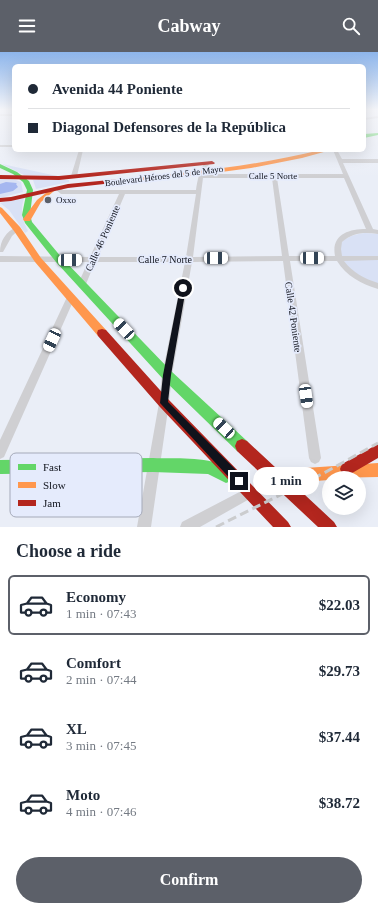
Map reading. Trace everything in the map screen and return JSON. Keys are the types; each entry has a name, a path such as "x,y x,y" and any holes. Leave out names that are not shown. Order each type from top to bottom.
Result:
{"main road":[{"path":"366,136 378,134"},
{"path":"366,143 378,141"},
{"name":"Boulevard Héroes del 5 de Mayo","path":"0,178 53,178 203,171 282,152"},
{"name":"Boulevard Héroes del 5 de Mayo","path":"0,200 56,188 203,171 305,156 320,152"},
{"path":"0,162 28,169 72,176"},
{"path":"0,166 20,177 28,185 29,194 26,210 28,219 59,260 167,375 329,527"},
{"path":"28,219 39,201 56,188"},
{"path":"1,211 38,260 164,403 283,527"},
{"path":"344,471 378,451"},
{"path":"142,466 208,467 217,470 250,492"},
{"path":"0,467 10,467"},
{"path":"360,471 378,470"},
{"path":"276,477 322,474"}],"street":[{"path":"0,146 12,146"},
{"path":"72,176 80,152"},
{"path":"337,152 339,161 370,231"},
{"path":"339,161 378,161"},
{"path":"144,527 164,403 167,375 203,171"},
{"name":"Calle 5 Norte","path":"203,171 274,176 346,176"},
{"name":"Calle 42 Poniente","path":"274,176 315,458"},
{"path":"56,188 61,192 199,192"},
{"name":"Calle 46 Poniente","path":"82,284 123,192"},
{"path":"0,250 9,235 16,229"},
{"path":"378,232 356,231 343,236 337,246 339,258 348,270 356,276 378,286"},
{"name":"Calle 7 Norte","path":"0,259 59,260 286,257 378,258"},
{"path":"0,453 71,298"},
{"path":"187,527 250,492"}],"shaded area":[{"path":"2,164 57,176 24,175"},
{"path":"0,179 16,180 21,182 23,192 0,198"},
{"path":"33,180 69,180 69,182 36,189"},
{"path":"24,198 22,215 28,231 25,233 9,210 0,203"},
{"path":"365,233 378,234 378,286 359,277 351,271 341,257 339,251 342,242 347,238"}],"water":[{"path":"6,182 17,183 16,184 18,187 13,191 0,194 0,184"}],"railway":[{"path":"216,527 324,473 378,443"}],"traffic: fast":[{"path":"366,136 378,134"},
{"path":"0,166 15,173 26,181 30,190 26,215 29,223 59,260 167,375 242,446"},
{"path":"142,465 208,467 217,470 226,476"},
{"path":"0,467 10,467"}],"traffic: slow":[{"path":"120,181 251,166 277,162 319,152"},
{"path":"27,219 39,201 51,191"},
{"path":"0,209 17,229 38,260 102,333"},
{"path":"276,477 378,470"}],"traffic: jam":[{"path":"0,177 59,178 212,163"},
{"path":"0,200 11,199 68,186 120,181"},
{"path":"102,333 164,403 283,527"},
{"path":"242,446 329,527"},
{"path":"347,469 378,451"}],"place":[{"name":"Oxxo","path":"48,200"}],"route":[{"path":"183,288 167,375 164,403 239,481"}]}
